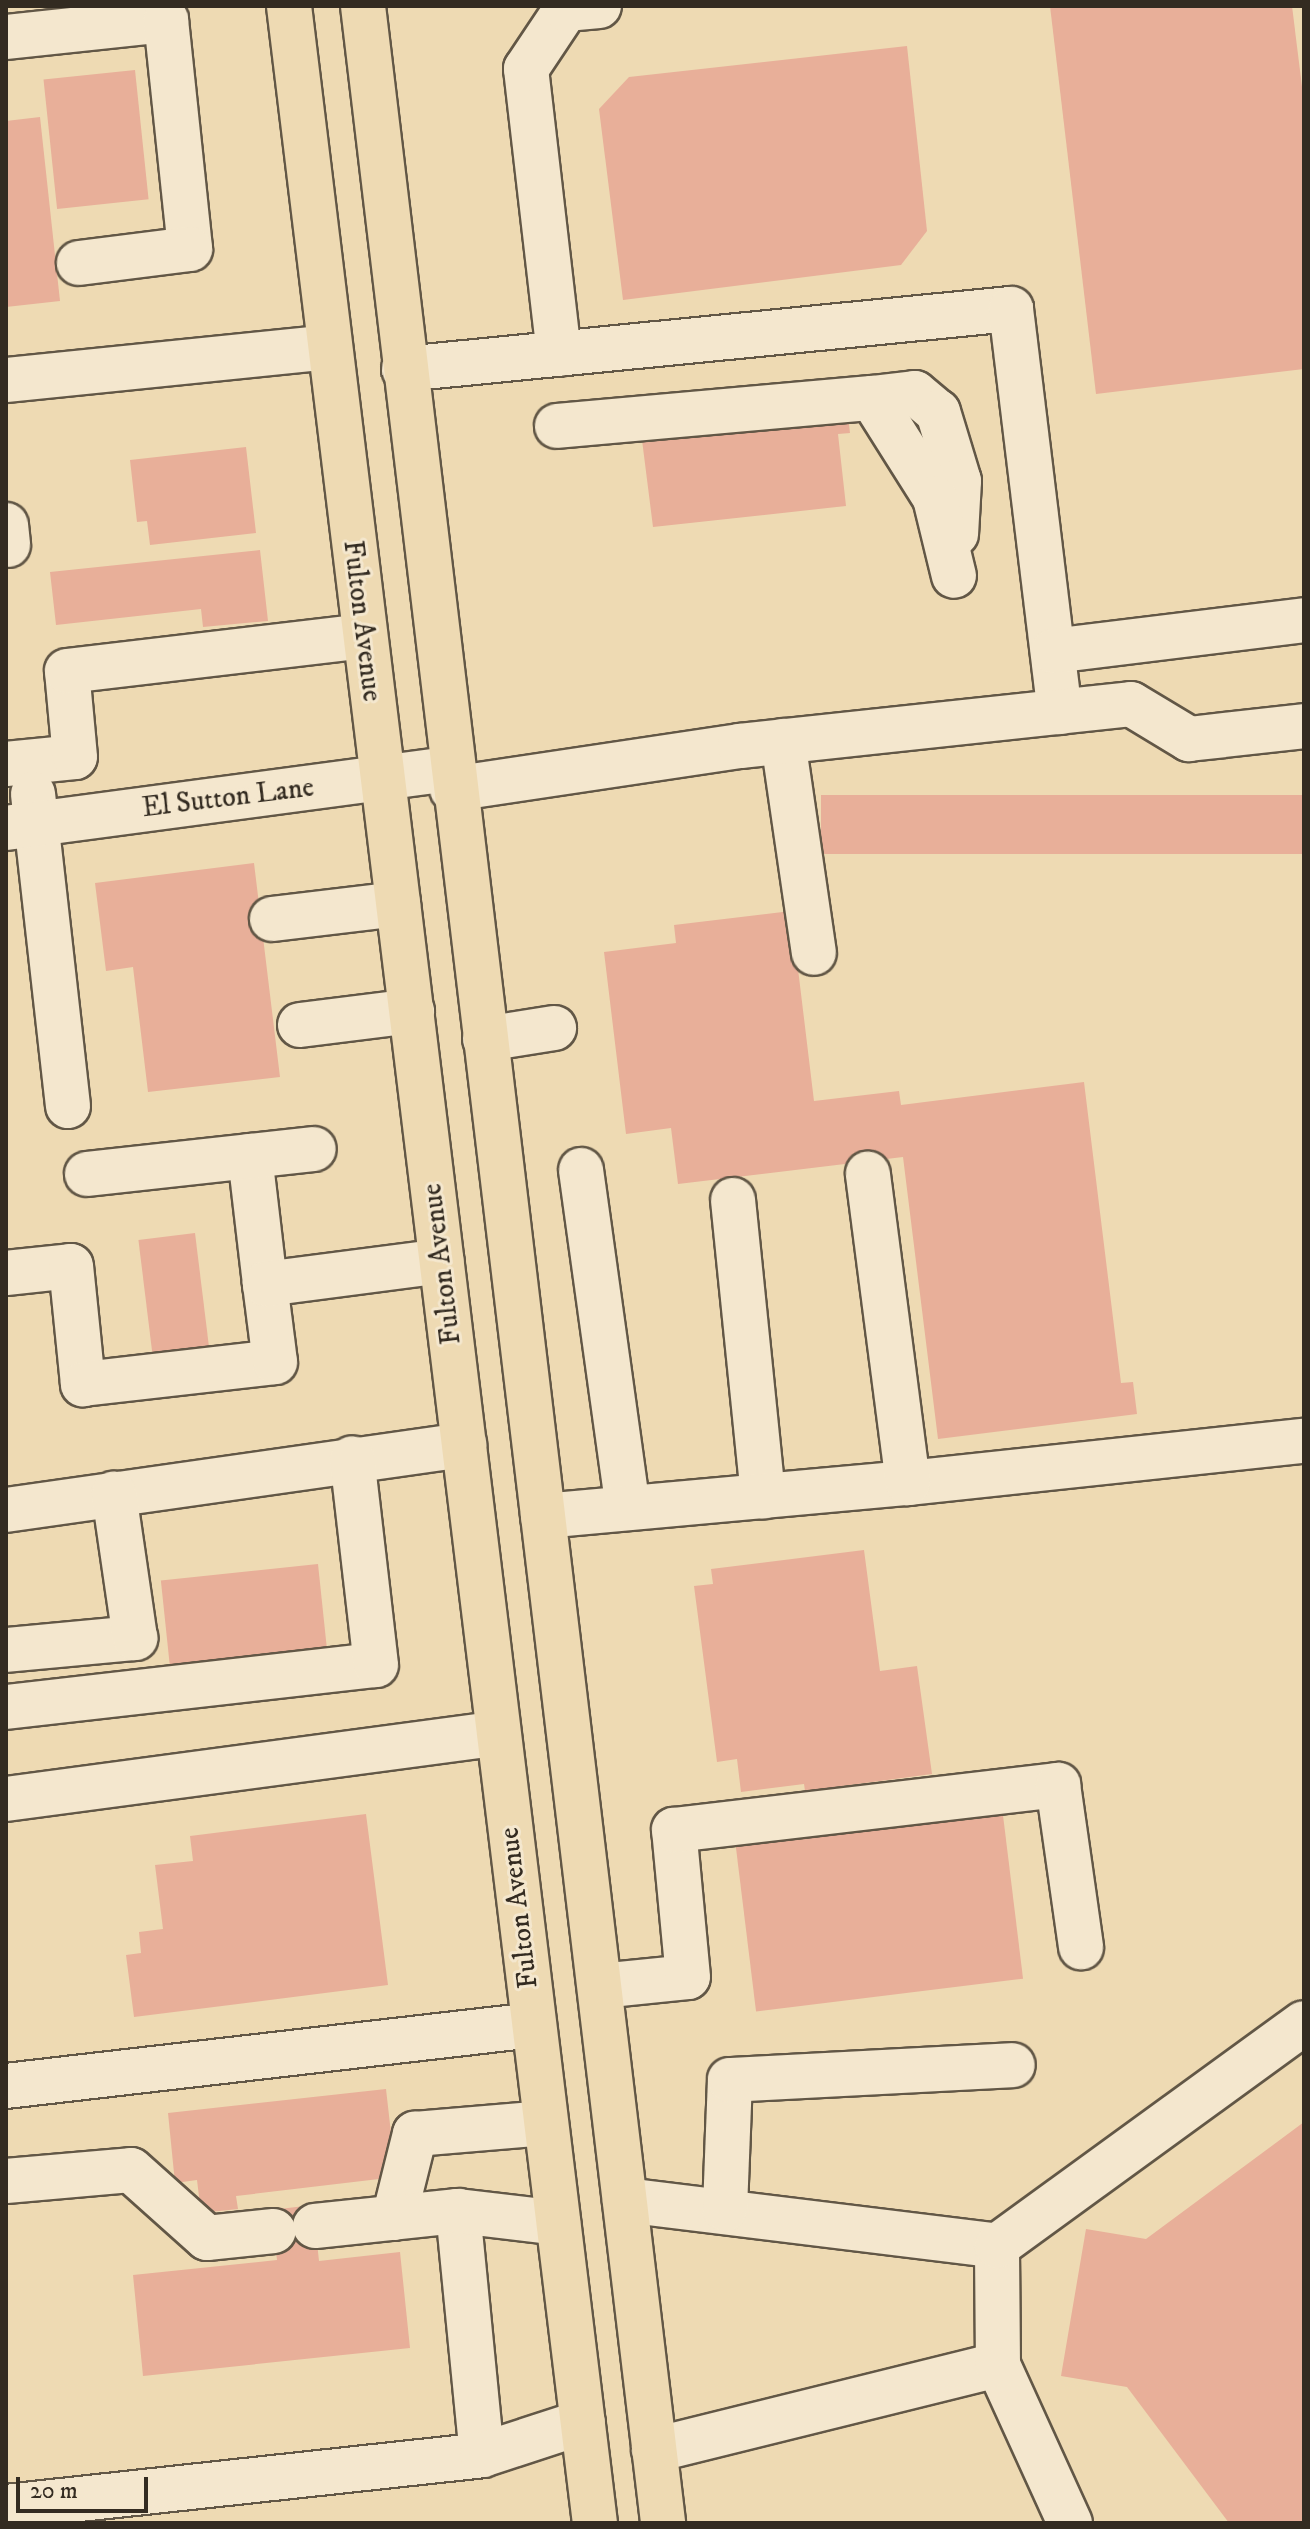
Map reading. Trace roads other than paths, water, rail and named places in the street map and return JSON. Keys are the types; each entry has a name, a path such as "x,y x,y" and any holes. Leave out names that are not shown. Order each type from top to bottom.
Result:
{"main road":[{"name":"Fulton Avenue","path":"289,6 363,636 412,1011 595,2523"},
{"path":"363,6 451,779 663,2523"}],"street":[{"path":"559,354 526,69 566,9 599,6"},
{"path":"6,37 166,20 190,249 79,263"},
{"path":"404,369 1011,309 1060,712"},
{"path":"6,380 329,347"},
{"path":"557,426 872,398 935,498 954,576"},
{"path":"1053,651 1304,620"},
{"path":"68,1106 21,824 18,763 75,757 67,671 363,636"},
{"name":"El Sutton Lane","path":"21,824 382,778 451,779 1131,704 1189,739 1304,726"},
{"path":"783,741 814,953"},
{"path":"272,919 398,904"},
{"path":"300,1025 412,1011"},
{"path":"485,1039 554,1028"},
{"path":"87,1174 314,1149"},
{"path":"6,1273 71,1266 83,1384 275,1362 250,1156"},
{"path":"581,1170 628,1508"},
{"path":"868,1174 908,1483"},
{"path":"733,1200 763,1496"},
{"path":"265,1284 442,1261"},
{"path":"543,1516 908,1483 1304,1441"},
{"path":"6,1510 352,1458 464,1445"},
{"path":"6,1707 376,1665 352,1458"},
{"path":"6,1650 135,1638 114,1494"},
{"path":"6,1799 498,1733"},
{"path":"600,1986 688,1977 674,1830 1058,1785 1081,1947"},
{"path":"625,2200 725,2209 997,2246 1304,2023"},
{"path":"6,2086 533,2025"},
{"path":"725,2209 730,2080 1013,2065"},
{"path":"394,2218 415,2134 546,2123"},
{"path":"6,2181 131,2170 207,2238 458,2211 558,2223"},
{"path":"458,2211 482,2455"},
{"path":"997,2246 998,2365 1070,2523"},
{"path":"654,2450 998,2365"},
{"path":"6,2507 482,2455 583,2422"}]}
